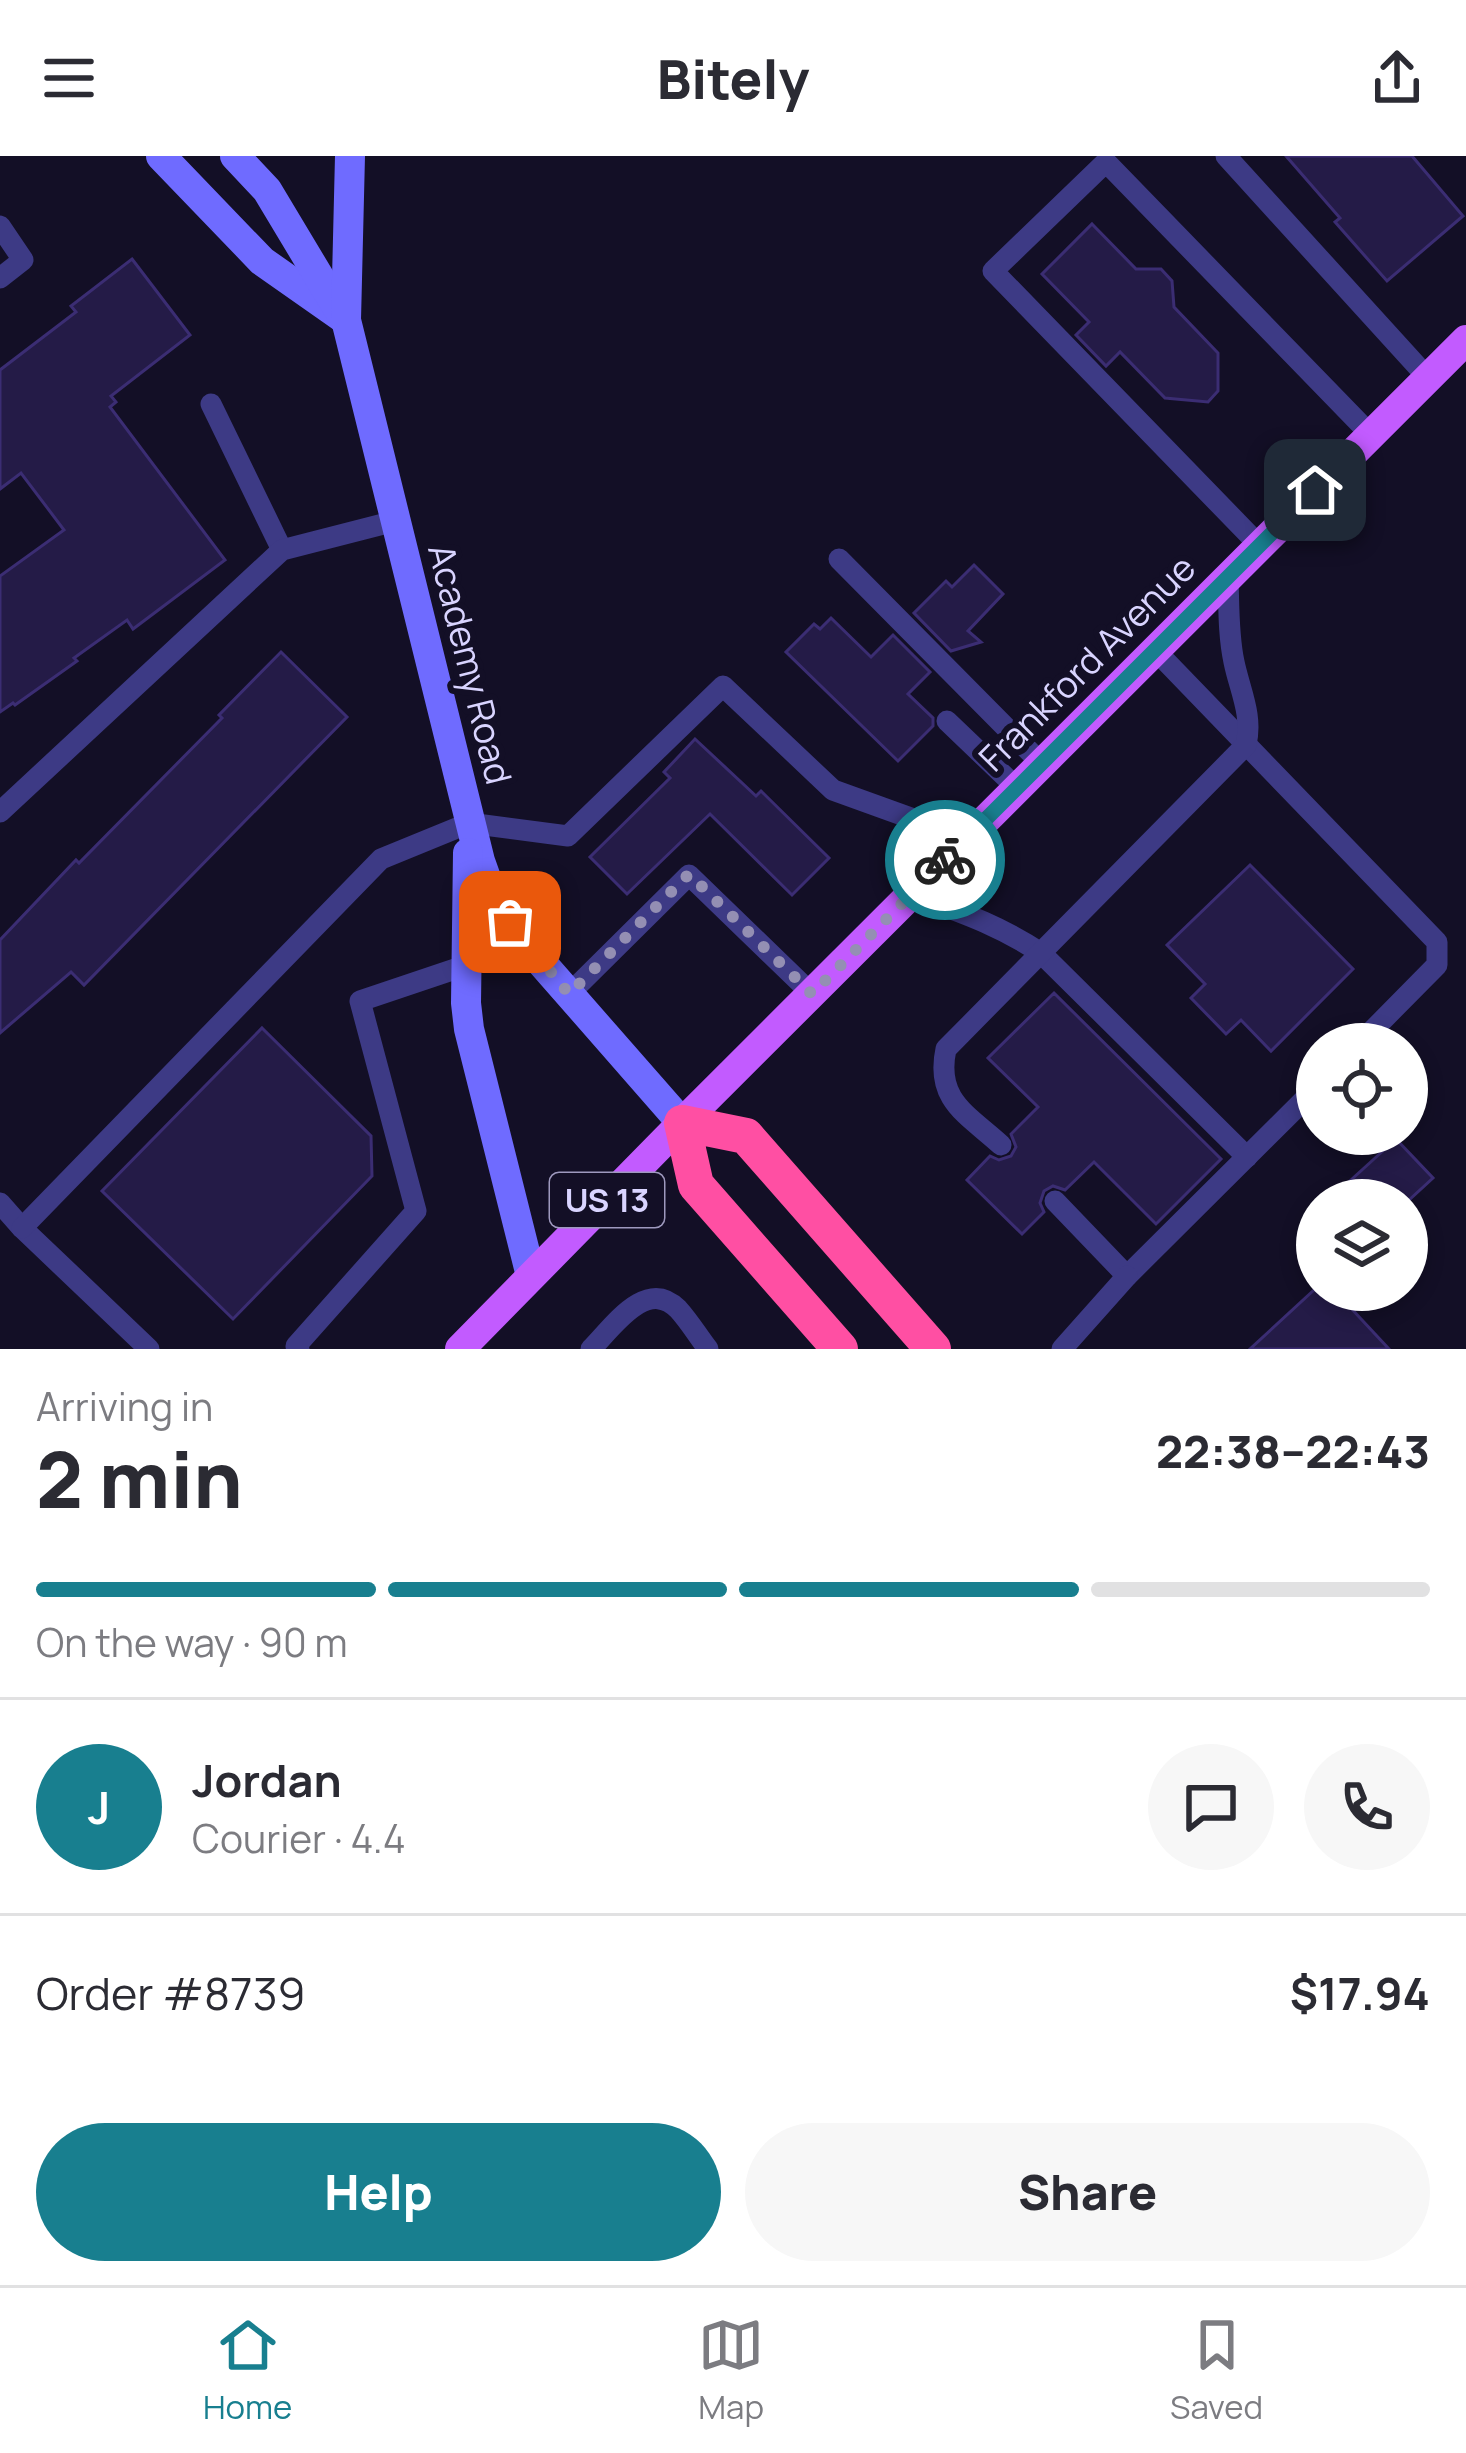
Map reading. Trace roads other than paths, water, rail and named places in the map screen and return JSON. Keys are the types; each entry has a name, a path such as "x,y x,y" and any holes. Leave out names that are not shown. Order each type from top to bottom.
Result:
{"highway":[{"path":"840,1349 696,1185 682,1123 746,1136 933,1349"}],"main road":[{"path":"161,156 262,261 346,320"},
{"path":"235,156 267,190 346,320"},
{"name":"Academy Road","path":"350,156 346,320 469,823 491,892 527,946 682,1123"},
{"name":"Frankford Avenue","path":"460,1349 1466,340"},
{"path":"469,823 469,1029 531,1276"}],"lane":[{"path":"1226,156 1428,378"},
{"path":"1259,545 993,271 1106,162 1371,435"},
{"path":"0,226 23,260 0,278"},
{"path":"211,404 282,550"},
{"path":"0,812 282,550 394,521"},
{"path":"839,559 1041,764"},
{"path":"1000,1145 950,1099 941,1073 946,1049 1246,745 1250,729 1232,646 1228,576"},
{"path":"1155,650 1437,942 1437,965 1380,1023"},
{"path":"22,1228 381,859 469,823 568,836 723,686 833,790 966,838"},
{"path":"947,721 1017,788"},
{"path":"569,994 689,874 812,994"},
{"path":"911,894 1008,931 1041,953 1247,1157"},
{"path":"299,1349 296,1346 416,1210 360,1001 467,964"},
{"path":"1062,1349 1127,1276 1296,1108"},
{"path":"1055,1201 1127,1276"},
{"path":"0,1203 149,1349"},
{"path":"592,1349 640,1300 658,1297 675,1305 708,1349"}]}
